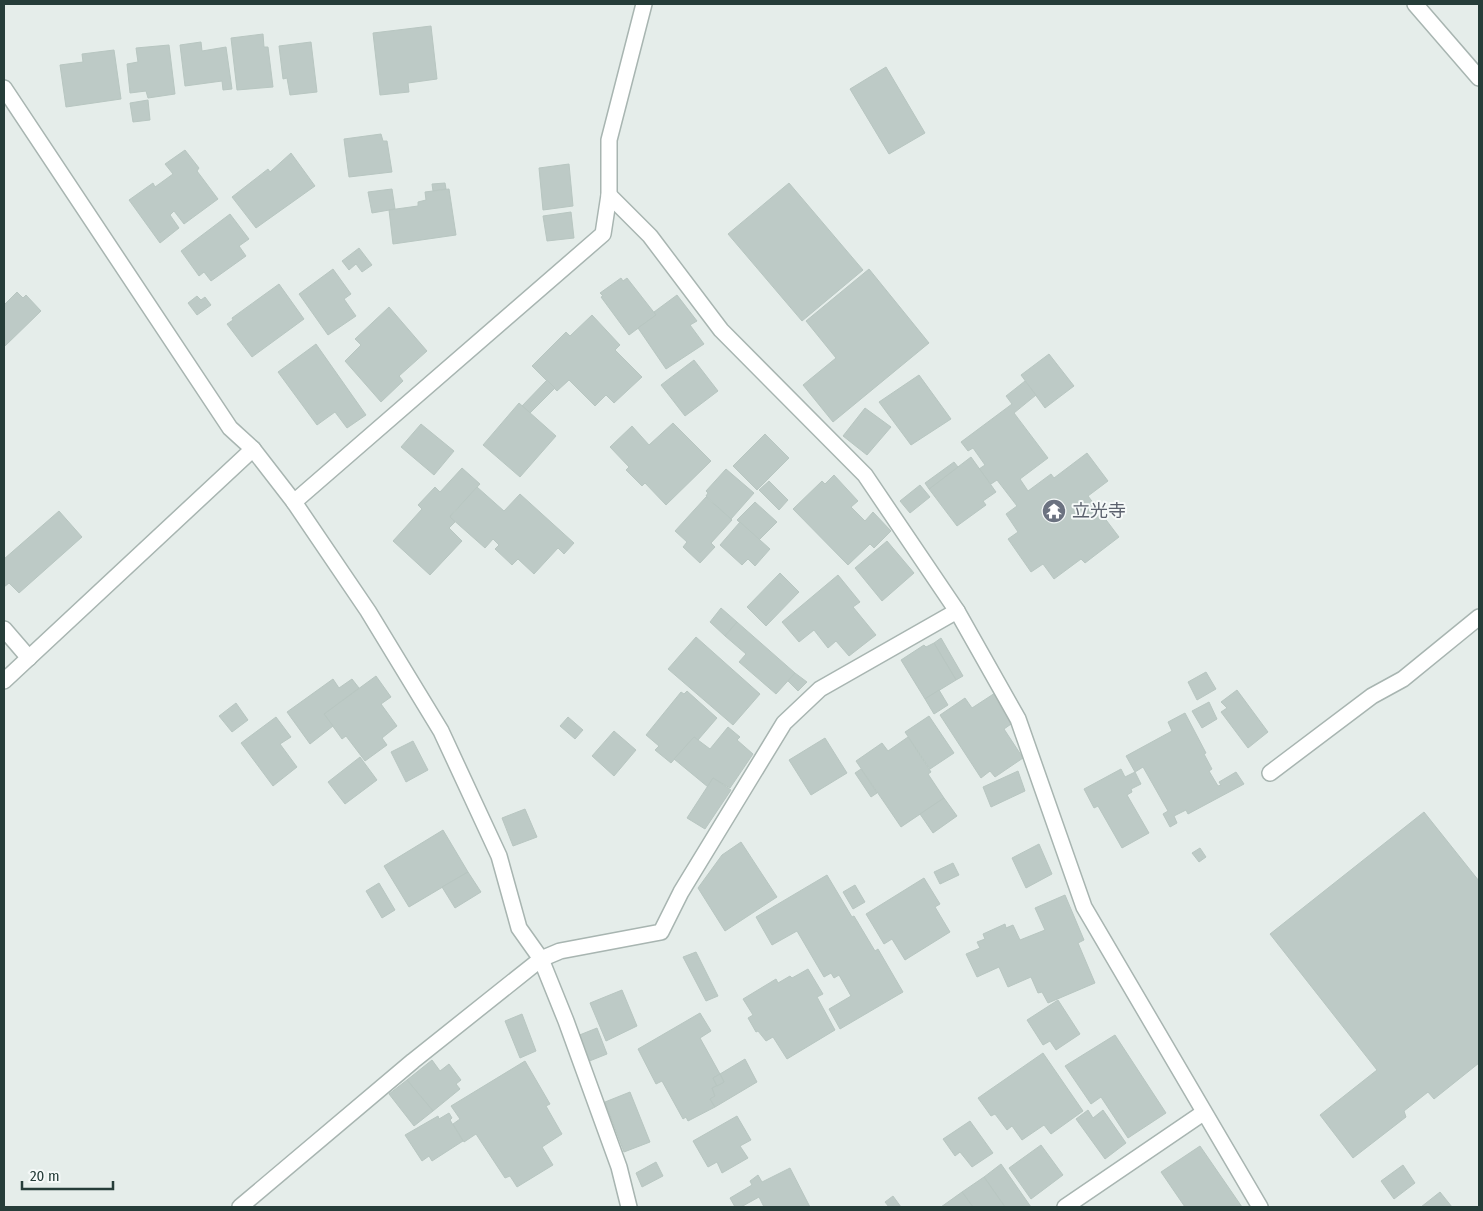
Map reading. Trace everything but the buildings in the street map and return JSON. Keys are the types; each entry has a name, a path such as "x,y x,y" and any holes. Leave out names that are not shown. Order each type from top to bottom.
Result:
{"street":[{"path":"294,502 603,234 609,195 609,140 644,4"},
{"path":"1415,4 1479,78"},
{"path":"4,88 230,428 253,448 294,502 368,611 440,731 499,856 519,928 540,959 591,1088 619,1167 629,1207"},
{"path":"609,195 650,236 721,330 865,476 957,611 1018,720 1084,907 1260,1207"},
{"path":"4,681 253,448"},
{"path":"240,1207 413,1061 540,959 560,951 661,932 681,892 784,723 820,690 880,653 957,611"},
{"path":"1270,773 1372,696 1403,679 1479,618"},
{"path":"4,629 29,658"},
{"path":"1065,1207 1204,1113"}],"place":[{"name":"立光寺","path":"1054,511"}]}
